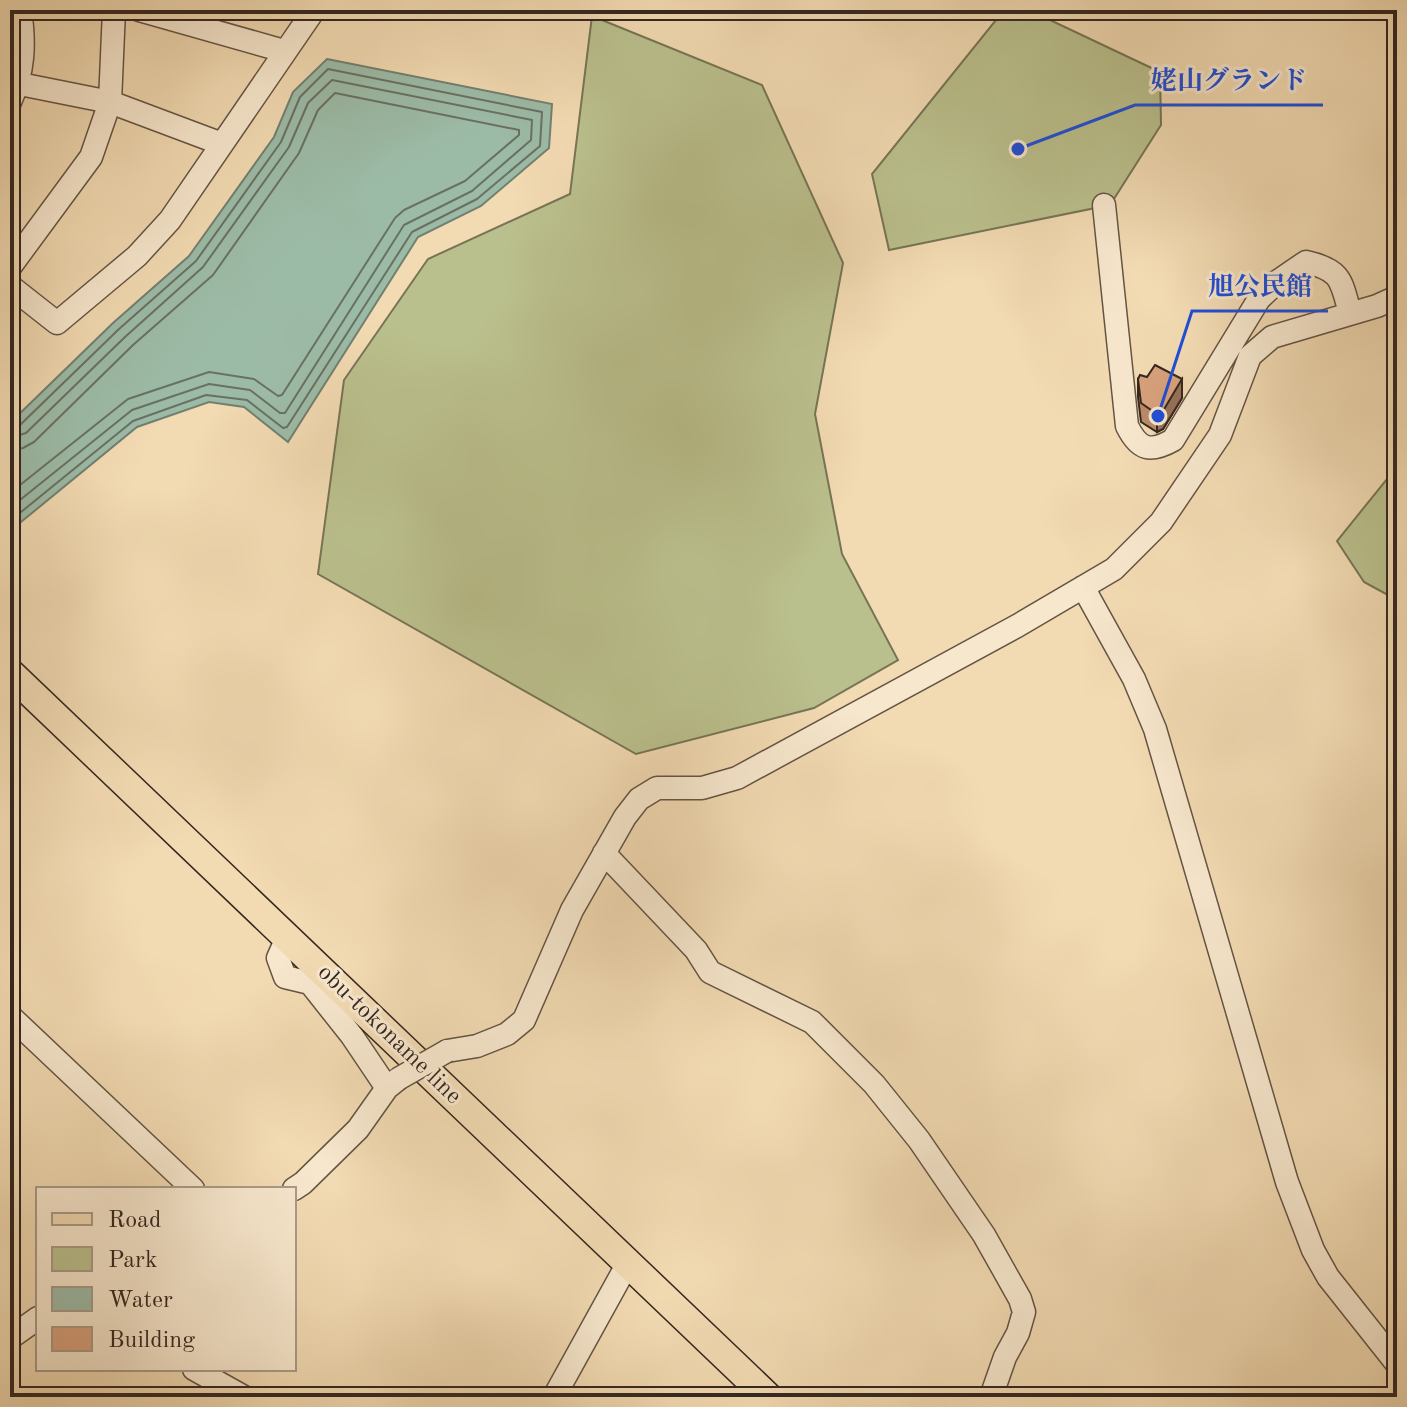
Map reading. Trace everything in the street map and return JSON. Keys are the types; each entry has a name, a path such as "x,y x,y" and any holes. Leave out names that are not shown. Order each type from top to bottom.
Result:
{"main road":[{"name":"obu-tokoname line","path":"10,673 768,1397"}],"street":[{"path":"20,10 24,53 13,89 110,102 222,144"},
{"path":"10,267 91,157 110,102 114,10"},
{"path":"139,10 284,51"},
{"path":"203,28 217,10"},
{"path":"10,286 57,323 137,256 170,220 314,10"},
{"path":"1104,205 1127,426 1134,440 1145,448 1159,448 1173,440 1259,299 1306,262 1327,267 1341,282 1350,313"},
{"path":"296,1188 358,1129 393,1083 447,1051 477,1046 507,1034 524,1020 572,910 639,799 657,788 702,788 737,778 846,721 1114,569 1161,522 1220,435 1250,356 1272,337 1377,306 1397,297"},
{"path":"1083,587 1134,679 1155,729 1301,1221 1328,1277 1397,1364"},
{"path":"604,853 696,950 710,972 812,1022 874,1084 936,1164 984,1235 1020,1299 1024,1312 991,1397"},
{"path":"287,938 278,958 285,977 310,983 393,1083"},
{"path":"10,1016 191,1187"},
{"path":"554,1397 628,1263"},
{"path":"10,1338 36,1319"},
{"path":"198,1371 244,1397"}],"green space":[{"path":"1004,10 1029,10 1160,72 1161,125 1110,205 889,250 872,174"},
{"path":"592,16 762,85 843,263 815,414 842,554 898,660 814,708 636,754 318,574 344,380 428,259 570,194"},
{"path":"1397,474 1397,600 1364,582 1337,541 1387,479"}],"water":[{"path":"327,59 552,104 549,148 481,206 418,237 288,442 244,407 209,402 137,427 10,531 10,423 113,323 189,256 274,137 293,92"}],"building":[{"path":"1155,365 1182,379 1163,411 1157,414 1141,403 1138,379 1140,375 1147,377"}],"place":[{"name":"姥山グランド","path":"1018,149"},
{"name":"旭公民館","path":"1158,416"}]}
